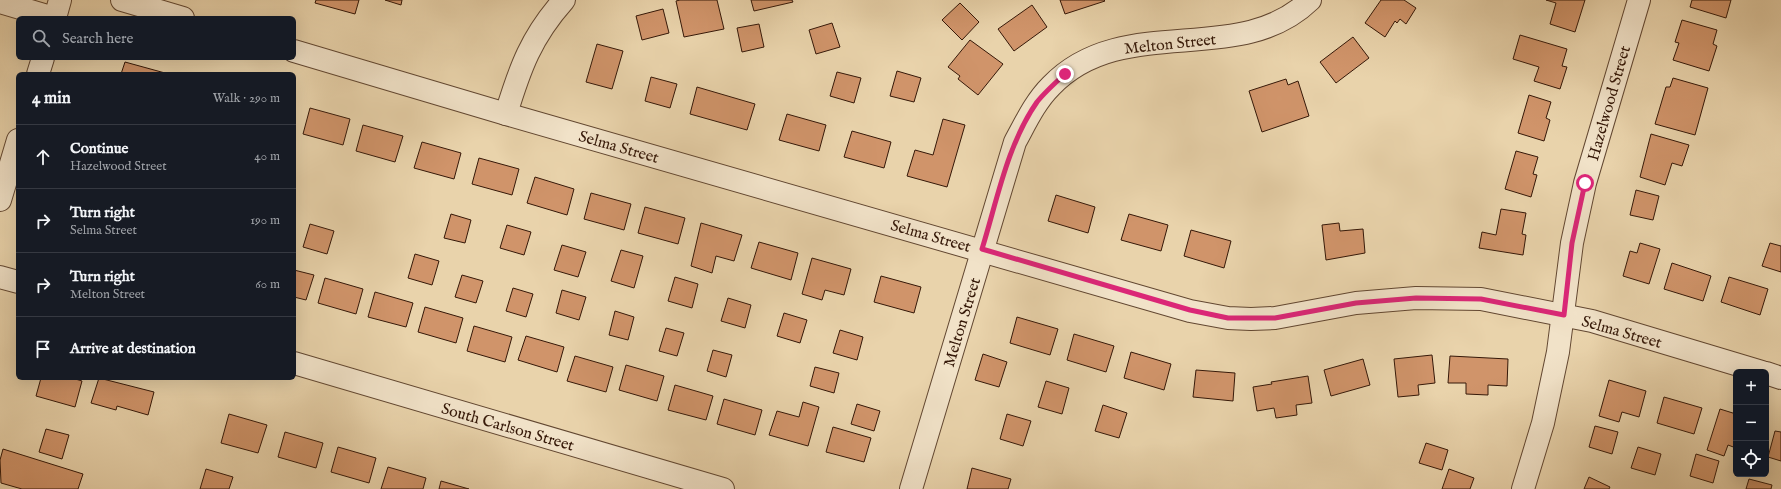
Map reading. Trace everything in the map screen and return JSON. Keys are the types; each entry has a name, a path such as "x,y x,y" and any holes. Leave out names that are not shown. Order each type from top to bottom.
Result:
{"street":[{"path":"55,16 60,0"},
{"path":"122,0 176,16"},
{"path":"506,114 520,69 529,50 552,14 564,0"},
{"name":"Melton Street","path":"911,489 1015,142 1037,103 1052,85 1065,74 1094,57 1124,47 1142,44 1230,37 1254,31 1292,14 1310,0"},
{"name":"Hazelwood Street","path":"1523,489 1543,423 1558,352 1564,315 1572,243 1585,183 1639,0"},
{"path":"0,2 47,16"},
{"name":"Selma Street","path":"296,52 506,114 982,249 1190,310 1228,318 1275,318 1356,303 1416,298 1481,299 1592,321 1752,369"},
{"path":"39,72 42,60"},
{"path":"0,200 16,147"},
{"path":"0,277 16,281"},
{"name":"South Carlson Street","path":"296,364 723,489"},
{"path":"1769,374 1781,378"}],"building":[{"path":"316,0 359,0 355,14 315,3"},
{"path":"385,0 402,0 401,5"},
{"path":"717,0 724,29 684,37 676,1"},
{"path":"751,0 792,0 793,2 754,11"},
{"path":"1060,0 1104,0 1105,1 1065,14"},
{"path":"1381,0 1404,0 1416,8 1406,24 1400,19 1397,23 1395,21 1385,37 1365,23"},
{"path":"1546,0 1585,0 1575,32 1550,24 1556,3"},
{"path":"1692,0 1731,0 1726,18 1690,7"},
{"path":"960,3 979,22 962,40 942,20"},
{"path":"1032,5 1047,27 1014,51 998,29"},
{"path":"663,9 669,33 642,40 636,16"},
{"path":"1682,20 1717,30 1713,44 1717,46 1709,71 1673,60 1679,43 1675,42"},
{"path":"832,23 840,47 816,54 809,30"},
{"path":"759,24 764,47 742,52 737,28"},
{"path":"1520,35 1567,49 1562,66 1567,67 1560,89 1534,81 1539,67 1513,59"},
{"path":"1353,37 1369,58 1336,83 1320,62"},
{"path":"970,40 1003,64 978,95 958,79 960,76 948,67"},
{"path":"597,44 623,51 612,89 586,82"},
{"path":"125,62 161,72 122,72"},
{"path":"897,71 921,78 914,102 890,96"},
{"path":"837,72 861,78 854,103 830,96"},
{"path":"651,77 677,84 670,108 645,101"},
{"path":"1673,78 1708,88 1695,135 1655,124 1666,87 1670,87"},
{"path":"1286,79 1288,85 1298,81 1309,116 1262,132 1249,91"},
{"path":"697,87 755,104 747,130 690,114"},
{"path":"1529,95 1551,102 1546,118 1550,120 1544,141 1518,133"},
{"path":"310,108 350,119 343,145 303,134"},
{"path":"787,114 826,125 819,151 779,140"},
{"path":"943,119 965,125 947,187 907,176 915,150 933,155"},
{"path":"363,125 403,136 395,162 356,151"},
{"path":"852,131 891,142 884,168 844,157"},
{"path":"1651,134 1689,145 1682,166 1672,163 1665,185 1640,177"},
{"path":"422,142 461,153 454,179 414,168"},
{"path":"1516,151 1538,157 1533,174 1537,175 1531,197 1505,189"},
{"path":"479,158 519,169 512,195 472,184"},
{"path":"535,177 574,189 567,215 527,203"},
{"path":"1636,190 1659,196 1653,220 1630,215"},
{"path":"591,193 631,204 624,230 584,219"},
{"path":"1056,195 1095,207 1088,233 1048,221"},
{"path":"645,207 685,218 678,244 638,233"},
{"path":"1501,209 1526,213 1522,234 1526,235 1523,255 1479,248 1482,232 1496,235"},
{"path":"451,214 471,220 465,243 444,238"},
{"path":"1129,214 1168,225 1161,251 1121,240"},
{"path":"701,223 742,235 734,261 716,256 712,273 691,266"},
{"path":"1339,223 1340,231 1363,229 1365,253 1326,260 1322,225"},
{"path":"310,224 334,231 327,254 303,247"},
{"path":"507,225 531,232 524,255 500,248"},
{"path":"1191,230 1231,241 1224,268 1184,256"},
{"path":"759,242 798,253 791,280 751,268"},
{"path":"1640,243 1660,249 1649,284 1623,276 1630,251 1637,253"},
{"path":"1770,243 1781,246 1781,272 1762,266"},
{"path":"562,245 586,252 578,277 554,270"},
{"path":"621,250 643,256 634,288 611,281"},
{"path":"415,254 439,261 432,285 408,278"},
{"path":"812,258 851,269 844,295 825,290 822,300 802,294"},
{"path":"1672,263 1711,276 1703,301 1664,289"},
{"path":"296,270 314,275 306,300 296,298"},
{"path":"462,275 483,281 476,303 455,297"},
{"path":"881,276 921,287 914,313 874,302"},
{"path":"675,277 698,284 692,308 668,301"},
{"path":"1729,277 1768,289 1760,315 1721,302"},
{"path":"325,278 363,289 356,314 318,303"},
{"path":"513,288 533,294 526,317 506,311"},
{"path":"562,290 586,297 579,320 556,313"},
{"path":"375,292 413,303 406,327 368,317"},
{"path":"728,298 751,305 745,328 721,321"},
{"path":"425,307 463,318 456,343 418,332"},
{"path":"615,311 634,317 628,340 609,335"},
{"path":"784,313 807,320 800,343 777,336"},
{"path":"1017,317 1058,329 1050,355 1010,343"},
{"path":"474,326 512,337 505,362 467,351"},
{"path":"666,328 684,333 677,356 659,351"},
{"path":"840,330 863,337 857,360 833,353"},
{"path":"1074,334 1114,346 1106,372 1067,360"},
{"path":"526,336 564,347 557,372 518,360"},
{"path":"713,350 732,355 726,377 707,371"},
{"path":"1131,352 1171,364 1164,390 1124,378"},
{"path":"983,354 1007,362 999,387 975,380"},
{"path":"1432,355 1435,383 1418,385 1419,395 1398,397 1394,359"},
{"path":"575,356 613,367 606,392 567,381"},
{"path":"1450,356 1508,359 1507,386 1488,385 1488,395 1466,394 1466,383 1448,383"},
{"path":"1363,359 1370,385 1331,396 1324,370"},
{"path":"626,365 664,376 657,401 619,390"},
{"path":"815,367 839,373 834,393 810,386"},
{"path":"1196,370 1235,373 1233,401 1193,397"},
{"path":"1308,376 1312,403 1296,405 1297,415 1276,418 1274,408 1257,411 1253,387 1272,384 1271,382"},
{"path":"40,380 82,381 75,407 36,396"},
{"path":"98,380 107,380 154,392 148,415 117,406 116,410 91,403"},
{"path":"1609,380 1646,391 1639,417 1622,412 1619,422 1599,416"},
{"path":"1046,381 1069,388 1062,414 1038,407"},
{"path":"675,385 713,396 706,420 668,410"},
{"path":"1664,397 1702,408 1694,434 1657,423"},
{"path":"724,399 762,410 755,435 717,424"},
{"path":"803,402 819,407 808,446 769,435 777,411 799,417"},
{"path":"857,404 880,411 874,431 851,424"},
{"path":"1103,405 1127,413 1119,438 1095,431"},
{"path":"1720,409 1733,413 1733,447 1728,445 1724,456 1707,450"},
{"path":"229,414 267,425 258,453 221,443"},
{"path":"1007,414 1031,421 1023,446 1000,439"},
{"path":"1595,426 1618,432 1612,454 1589,447"},
{"path":"833,427 871,438 864,462 826,452"},
{"path":"46,429 69,435 62,459 39,452"},
{"path":"1775,431 1781,432 1781,461 1769,457"},
{"path":"285,432 323,443 316,468 278,457"},
{"path":"1426,443 1448,450 1442,470 1419,463"},
{"path":"338,447 376,458 369,483 331,472"},
{"path":"1638,447 1661,454 1655,475 1631,468"},
{"path":"3,449 83,474 78,489 22,489 1,483 0,460"},
{"path":"1696,454 1719,461 1713,483 1690,476"},
{"path":"388,467 426,478 423,489 381,489"},
{"path":"972,468 1011,479 1008,489 967,489"},
{"path":"206,469 233,477 229,489 200,489"},
{"path":"1449,469 1474,478 1470,489 1442,489"},
{"path":"1589,477 1610,487 1609,489 1584,489"},
{"path":"1749,479 1772,485 1771,489 1746,489"},
{"path":"441,481 469,489 439,489"}],"route":[{"path":"1065,74 1052,85 1037,103 1015,142 982,249 1190,310 1228,318 1275,318 1356,303 1416,298 1481,299 1564,315 1572,243 1585,183"}]}
